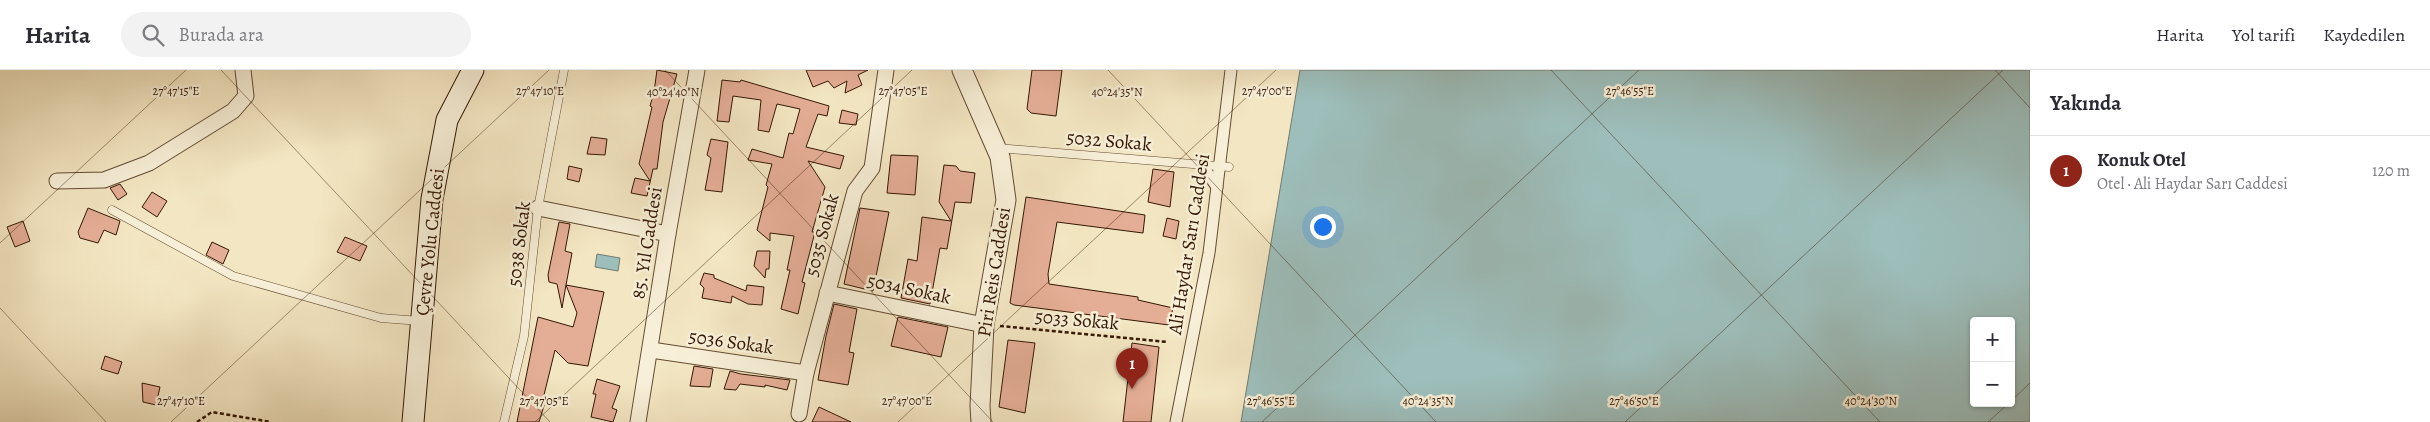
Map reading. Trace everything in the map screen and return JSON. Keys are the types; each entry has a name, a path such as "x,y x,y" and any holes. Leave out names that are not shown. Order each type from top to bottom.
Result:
{"main road":[{"name":"Çevre Yolu Caddesi","path":"413,422 432,199 446,120 473,70"}],"street":[{"path":"57,180 104,180 148,163 233,111 246,96 243,70"},
{"name":"85. Yıl Caddesi","path":"638,422 668,234 698,70"},
{"name":"5035 Sokak","path":"800,414 806,373 855,191 872,168 886,70"},
{"name":"Piri Reis Caddesi","path":"962,70 1000,157 1006,200 984,325 981,422"},
{"name":"Ali Haydar Sarı Caddesi","path":"1176,422 1209,253 1217,187 1224,167 1231,70"},
{"path":"1202,165 1217,187"},
{"path":"538,208 668,234"},
{"name":"5034 Sokak","path":"827,293 984,325"},
{"name":"5036 Sokak","path":"651,350 806,373"}],"lane":[{"name":"5038 Sokak","path":"504,422 524,336 538,208 564,70"},
{"name":"5032 Sokak","path":"996,147 1224,167"},
{"path":"112,210 233,276 382,318 422,321"}],"path":[{"name":"5033 Sokak","path":"984,325 1168,342"},
{"path":"197,422 212,412 271,422"}],"water":[{"path":"1300,70 2030,70 2030,422 1241,422"},
{"path":"597,254 620,258 618,271 595,267"}],"building":[{"path":"657,70 677,74 663,122 657,169 653,169 647,196 631,193 635,178 650,181 639,164 652,107 650,106"},
{"path":"806,70 868,70 858,75 862,85 845,93 847,81 834,88 828,81 813,87"},
{"path":"1032,70 1062,70 1056,116 1031,113 1027,109"},
{"path":"722,80 740,82 741,80 829,106 827,116 818,114 806,147 844,156 840,169 808,161 825,187 812,232 815,232 802,282 805,283 798,314 781,309 790,270 787,270 794,236 770,233 770,241 757,230 772,164 748,160 752,149 783,158 789,133 793,134 800,109 777,104 769,132 758,130 761,100 733,96 729,122 717,121"},
{"path":"842,110 858,114 856,125 839,123"},
{"path":"591,137 607,139 605,155 587,154"},
{"path":"711,139 728,142 722,192 705,190 711,158 707,155"},
{"path":"891,155 918,156 915,195 887,193"},
{"path":"944,165 956,166 960,171 975,173 971,203 955,202 947,249 940,248 930,304 901,298 908,259 917,261 922,217 951,221 939,202"},
{"path":"569,166 582,169 579,182 567,179"},
{"path":"1153,169 1174,172 1170,207 1148,202"},
{"path":"120,184 127,194 118,200 110,188"},
{"path":"152,192 167,201 157,217 142,207"},
{"path":"1026,197 1145,215 1143,233 1057,222 1048,274 1049,284 1138,297 1138,300 1173,308 1169,325 1010,303"},
{"path":"88,208 120,221 116,235 104,230 98,243 80,238 78,232"},
{"path":"860,208 889,212 873,291 844,284"},
{"path":"1167,218 1179,221 1176,239 1163,236"},
{"path":"23,221 30,241 15,247 7,227"},
{"path":"559,222 570,224 565,251 572,253 562,308 557,284 549,282 548,275"},
{"path":"345,237 367,246 360,261 337,252"},
{"path":"212,242 229,250 223,264 206,255"},
{"path":"757,251 770,251 769,269 766,269 765,278 754,266"},
{"path":"704,273 714,275 714,278 746,291 747,285 764,287 762,305 748,304 732,296 731,303 702,298 704,288 700,284"},
{"path":"566,285 604,292 588,366 568,363 555,350 544,395 547,396 539,422 517,422 538,317 573,327 577,313"},
{"path":"834,304 857,309 849,352 854,353 848,385 818,380"},
{"path":"898,317 948,327 941,357 891,346"},
{"path":"1008,340 1035,343 1025,413 999,407"},
{"path":"1132,343 1159,347 1151,422 1123,422"},
{"path":"105,356 122,362 118,374 101,369"},
{"path":"694,366 713,369 710,387 690,386"},
{"path":"730,371 790,380 787,390 765,385 765,387 740,384 736,390 724,389"},
{"path":"597,379 620,386 612,408 617,410 613,422 591,417 596,394 593,394"},
{"path":"142,383 160,387 156,405 143,402"},
{"path":"819,407 851,422 812,422"}],"place":[{"name":"Konuk Otel","path":"1132,389"}]}
